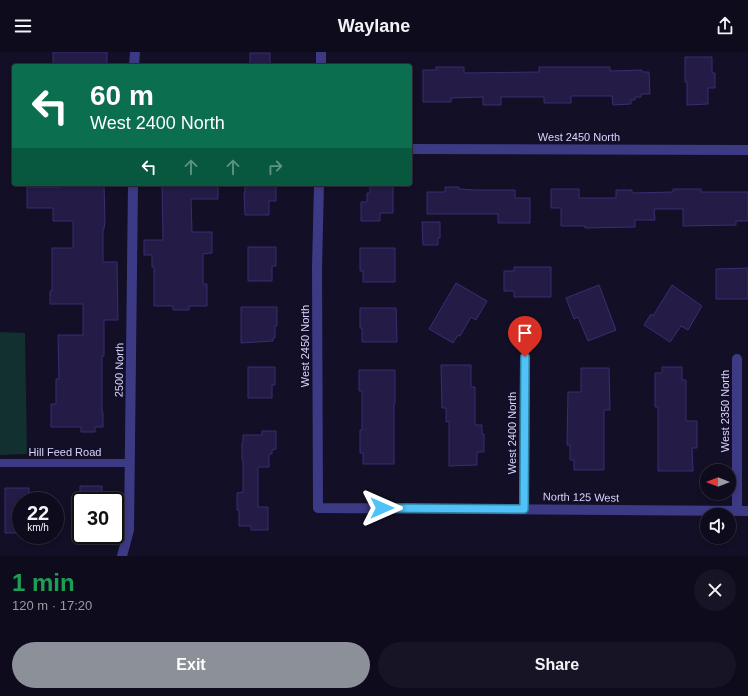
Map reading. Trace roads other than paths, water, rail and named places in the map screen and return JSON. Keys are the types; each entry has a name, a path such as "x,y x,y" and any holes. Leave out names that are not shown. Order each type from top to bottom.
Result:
{"street":[{"path":"134,64 135,52"},
{"path":"320,64 321,52"},
{"name":"West 2450 North","path":"412,149 748,150"},
{"name":"2500 North","path":"122,556 129,530 133,186"},
{"name":"West 2450 North","path":"318,508 317,268 319,186"},
{"name":"West 2400 North","path":"524,509 525,357"},
{"name":"West 2350 North","path":"737,359 737,511"},
{"name":"North 125 West","path":"318,508 748,511"}],"lane":[{"name":"Hill Feed Road","path":"0,463 130,463"}]}
